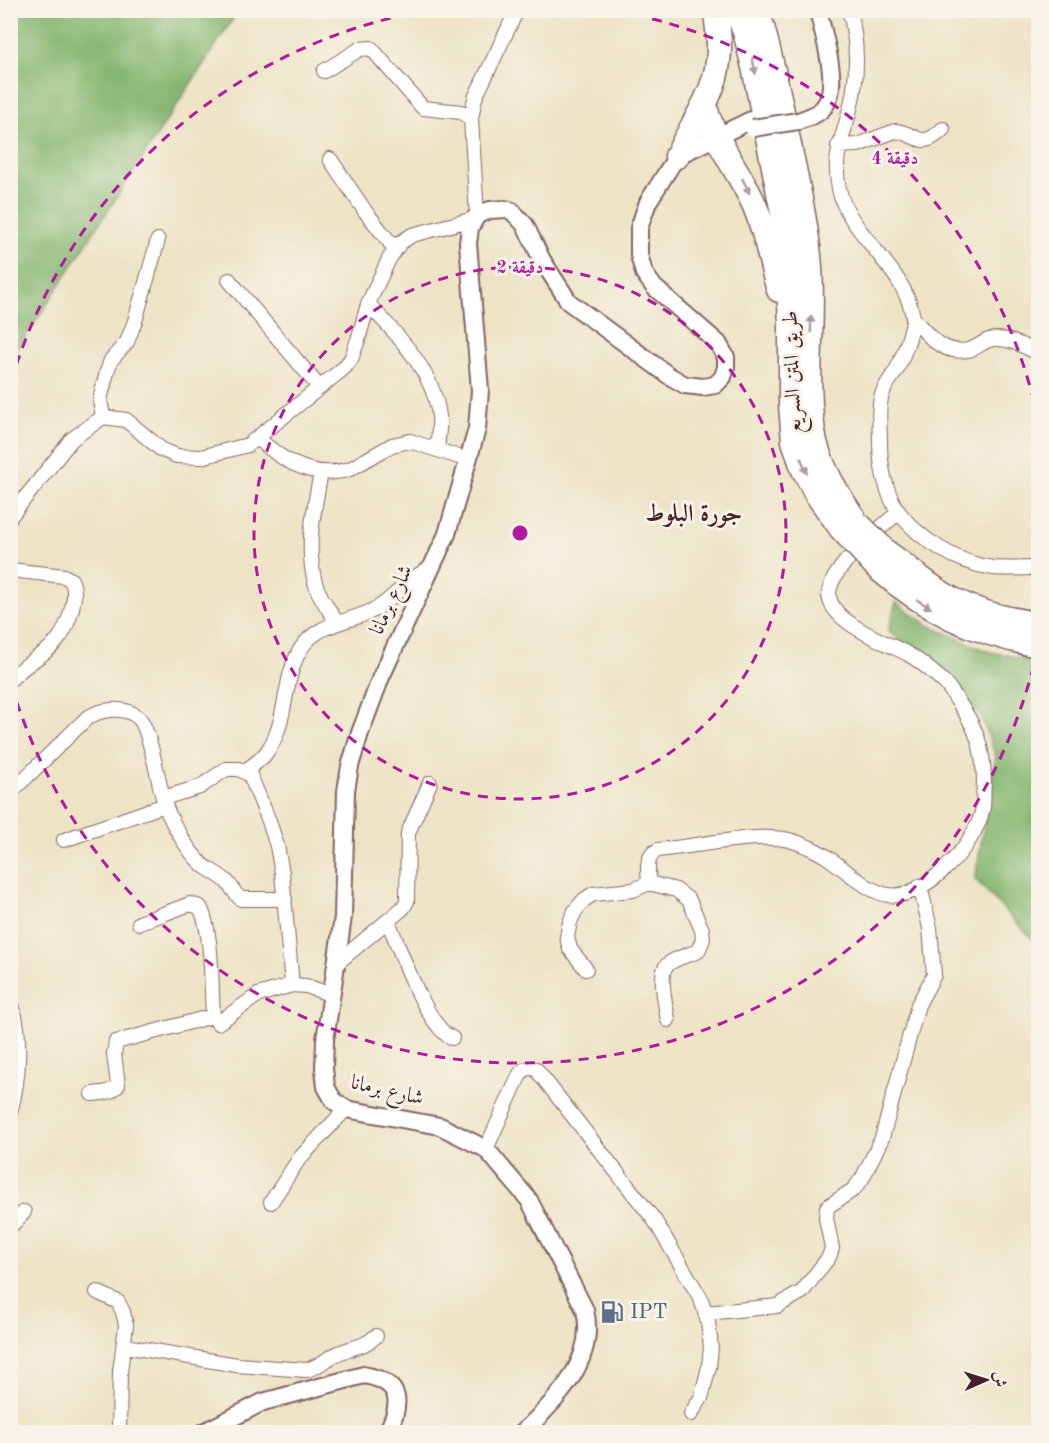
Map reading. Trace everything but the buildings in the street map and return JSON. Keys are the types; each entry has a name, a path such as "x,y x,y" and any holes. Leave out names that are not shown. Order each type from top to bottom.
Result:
{"highway":[{"path":"677,156 705,104 718,70 718,26 715,10"},
{"name":"طريق المتن السريع","path":"737,10 754,67 786,228 791,323 791,405 794,441 803,468 816,493 883,560 916,599 942,615 989,634 1038,645"},
{"name":"طريق المتن السريع","path":"757,10 770,57 803,211 812,300 811,414 815,443 848,524"},
{"path":"770,57 771,10"},
{"path":"705,104 706,114 759,216 778,287 791,323"},
{"name":"طريق المتن السريع","path":"883,560 949,598 997,616 1038,624"}],"street":[{"path":"475,217 471,119 475,98 517,10"},
{"path":"797,118 815,105 821,98 823,90 822,63 810,10"},
{"path":"10,518 72,439 104,417 126,420 162,450 177,456 201,457 248,445 344,368 351,359 368,304 395,249 404,239 475,217 490,210 512,211 525,225 542,260 569,302 685,385 703,387 715,385 723,376 726,357 718,343 654,287 644,273 639,255 639,228 648,202 677,156 717,135 748,125 797,118 820,111 828,102 831,92 830,62 818,10"},
{"path":"849,10 854,36 855,83 851,105 838,146 838,182 844,204 850,215 890,267 906,297 914,319 934,343 953,351 970,350 989,340 1011,340 1038,353"},
{"path":"324,71 360,49 371,48 423,108 460,112 471,119"},
{"path":"838,146 858,145 895,131 900,131 915,139 927,140 943,129"},
{"path":"330,159 365,211 395,249"},
{"name":"شارع برمانا","path":"475,217 470,228 468,243 478,358 480,404 477,429 447,534 381,676 350,766 346,791 343,849 343,917 325,1040 324,1068 326,1087 334,1101 346,1109 441,1126 486,1149 529,1200 585,1310 588,1324 581,1362 561,1392 523,1432"},
{"path":"104,417 100,400 107,372 111,360 127,342 158,240"},
{"path":"229,280 319,387"},
{"path":"368,304 391,327 424,371 439,416 437,450"},
{"path":"914,319 907,345 883,392 880,407 880,448 883,472 892,499 899,512 912,526 938,547 959,559 992,568 1038,568"},
{"path":"258,438 268,448 305,470 321,472 350,469 401,441 418,442 468,460"},
{"path":"321,472 314,510 311,558 317,589 336,622"},
{"path":"649,883 649,858 653,852 758,838 788,840 828,857 857,881 878,893 893,896 908,894 938,875 960,853 975,828 983,808 984,772 981,743 970,718 946,683 910,656 853,625 836,612 829,592 833,579 848,559 899,512"},
{"path":"245,771 265,755 275,738 284,699 301,649 311,638 336,622 368,613 380,606 408,582 433,566"},
{"path":"10,570 64,576 71,580 74,594 69,620 57,642 10,680"},
{"path":"10,793 87,718 95,713 115,710 132,713 143,724 164,802 192,853 204,866 226,880 237,897 245,900 285,899"},
{"path":"64,840 200,787 226,769 245,771 254,783 277,846 285,899 292,985"},
{"path":"337,963 403,908 407,901 408,833 430,783"},
{"path":"586,969 570,949 567,937 575,910 584,900 593,894 633,890 649,883 683,894 695,911 703,939 698,951 665,966 663,981 668,1020"},
{"path":"706,1313 777,1306 802,1292 829,1257 832,1248 826,1218 827,1208 854,1190 862,1179 882,1138 918,1005 934,975 930,928 920,886"},
{"path":"139,923 190,904 200,907 204,914 208,940 213,1016 218,1023 258,995 292,985 306,986 332,995"},
{"path":"388,921 413,981 436,1025 445,1035 452,1038"},
{"path":"10,1113 18,1080 17,1029 11,1005"},
{"path":"92,1094 115,1090 118,1085 114,1054 116,1042 213,1016"},
{"path":"486,1149 520,1074 530,1068 536,1069 655,1221 702,1299 711,1347 709,1367 701,1398 691,1414"},
{"path":"272,1202 299,1159 346,1109"},
{"path":"10,1227 24,1212"},
{"path":"97,1292 118,1302 126,1325 120,1372 119,1432"},
{"path":"125,1346 237,1365 306,1370 315,1368 340,1353 367,1344 376,1336"},
{"path":"315,1368 332,1383"},
{"path":"204,1432 262,1402 364,1375 381,1378 394,1389 397,1399 396,1413 387,1432"}],"green space":[{"path":"10,11 238,11 11,359"},
{"path":"896,602 928,625 986,651 1019,658 1038,659 1038,945 975,879 996,757 981,717 951,678 901,642 889,630"}],"place":[{"name":"IPT","path":"612,1312"}],"district":[{"name":"جورة البلوط","path":"694,515"}]}
